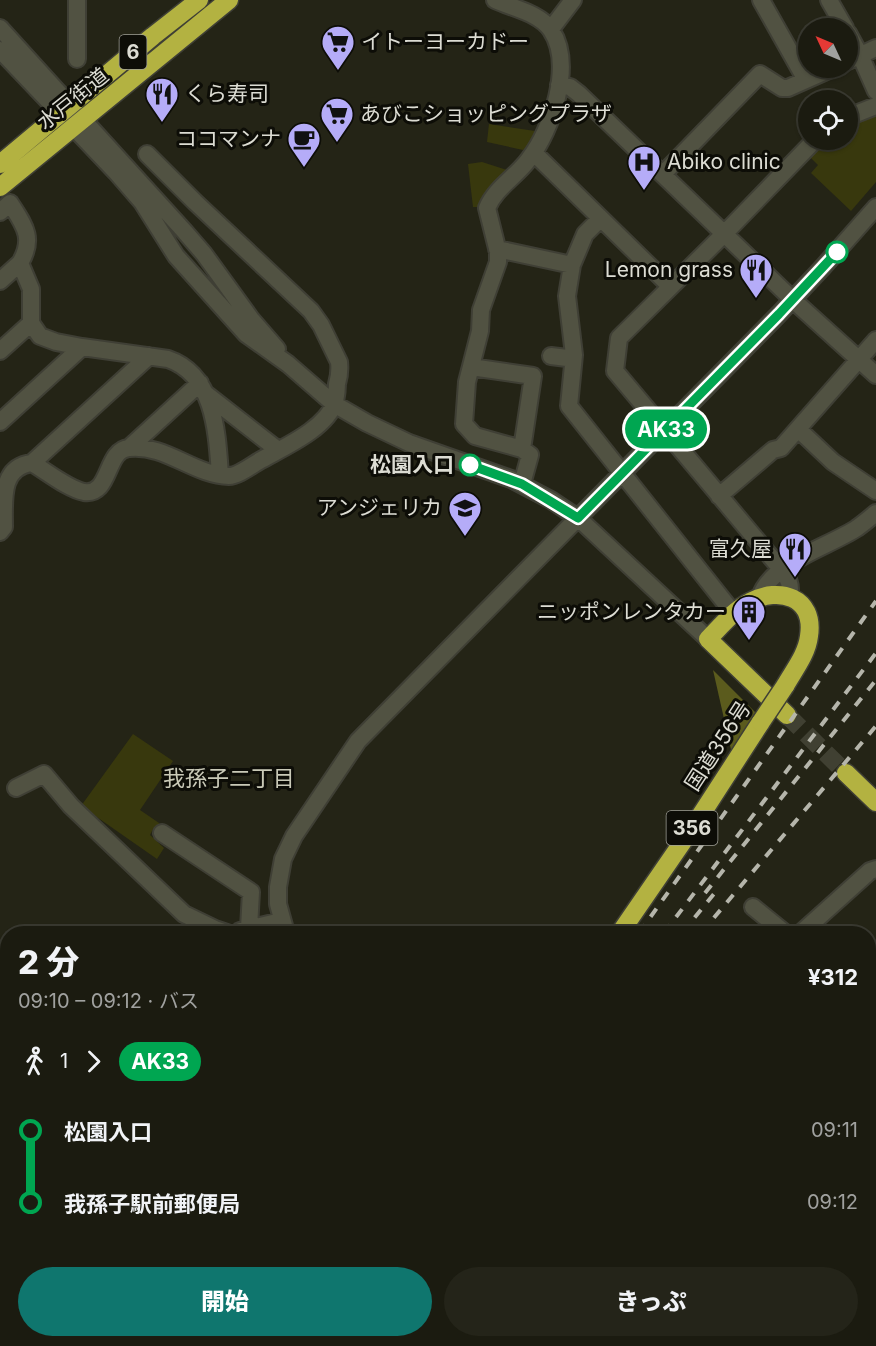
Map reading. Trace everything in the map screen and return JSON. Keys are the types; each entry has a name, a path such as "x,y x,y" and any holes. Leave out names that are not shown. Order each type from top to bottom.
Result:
{"highway":[{"name":"水戸街道","path":"0,164 199,0"},
{"name":"水戸街道","path":"0,187 229,0"},
{"path":"708,639 746,604 760,597 777,594 789,596"},
{"name":"国道356号","path":"625,926 697,820 805,651 810,629 809,620 803,607 789,596"},
{"name":"国道356号","path":"708,639 787,715"},
{"path":"846,773 876,802"}],"street":[{"path":"77,0 77,59"},
{"path":"495,0 542,21 551,29 560,49 562,70 549,122 534,153 489,204 487,214 497,249 497,267 481,310 480,332 467,382 464,406 464,420 467,429 475,436 522,448 530,455 522,484"},
{"path":"551,29 573,0"},
{"path":"761,0 806,80"},
{"path":"829,0 839,18"},
{"path":"0,28 64,110"},
{"path":"858,56 876,48"},
{"path":"0,50 64,110 204,254 251,319 288,364 334,404 388,434 522,484 578,518 708,639"},
{"path":"858,64 876,91"},
{"path":"663,174 760,74 782,88 788,88 810,78"},
{"path":"559,85 570,87 579,94 793,300 876,375"},
{"path":"858,113 876,106"},
{"path":"789,596 791,589 789,578 615,370 619,338 805,150"},
{"path":"534,153 670,286"},
{"path":"32,463 84,492 93,491 104,481 115,455 120,450 129,448 168,453 212,474 232,476 310,432 321,422 334,404 340,369 339,362 316,318 147,154"},
{"path":"0,212 10,203 27,230 20,263 0,281"},
{"path":"284,926 278,887 285,853 358,741 793,300 876,207"},
{"path":"600,219 585,234 572,265 567,296 574,355 569,406 734,614"},
{"path":"497,249 572,265"},
{"path":"20,263 32,289 31,323 40,336 82,347 168,359 181,363 196,376 203,388 217,435 220,475"},
{"path":"0,351 31,323"},
{"path":"719,495 773,450 780,448 876,340"},
{"path":"0,422 82,347"},
{"path":"551,356 567,358 574,355"},
{"path":"0,532 4,527 4,484 9,474 18,466 32,463 149,356"},
{"path":"471,367 533,376 522,448"},
{"path":"203,388 278,450"},
{"path":"129,448 203,388"},
{"path":"798,429 832,462 876,491"},
{"path":"760,597 764,585 782,569 857,528 876,513"},
{"path":"16,788 44,774 71,806 184,914 209,926"},
{"path":"162,833 251,892 242,926"},
{"path":"809,926 870,871 876,869"},
{"path":"753,907 774,926"}],"shaded area":[{"path":"876,111 876,182 851,211 811,173 818,165 808,155 813,150 858,150 858,119"},
{"path":"489,124 535,131 523,150 487,142"},
{"path":"482,162 513,172 483,207 473,207 468,164"},
{"path":"713,670 757,714 732,754"},
{"path":"133,734 173,761 140,810 159,823 161,827 153,829 150,835 164,848 157,859 81,806"}],"tunnel":[{"path":"787,715 846,773"}],"railway":[{"path":"644,926 876,601"},
{"path":"669,926 876,653"},
{"path":"705,893 876,680"},
{"path":"707,926 876,726"},
{"path":"688,926 718,889"}],"bus line":[{"name":"AK33","path":"470,465 522,484 578,518 837,252"}],"place":[{"name":"イトーヨーカドー","path":"338,71"},
{"name":"くら寿司","path":"162,123"},
{"name":"あびこショッピングプラザ","path":"337,143"},
{"name":"ココマンナ","path":"304,168"},
{"name":"Abiko clinic","path":"644,191"},
{"name":"Lemon grass","path":"756,299"},
{"name":"松園入口","path":"470,465"},
{"name":"アンジェリカ","path":"465,537"},
{"name":"富久屋","path":"795,578"},
{"name":"ニッポンレンタカー","path":"749,641"}],"district":[{"name":"我孫子二丁目","path":"229,778"}]}
